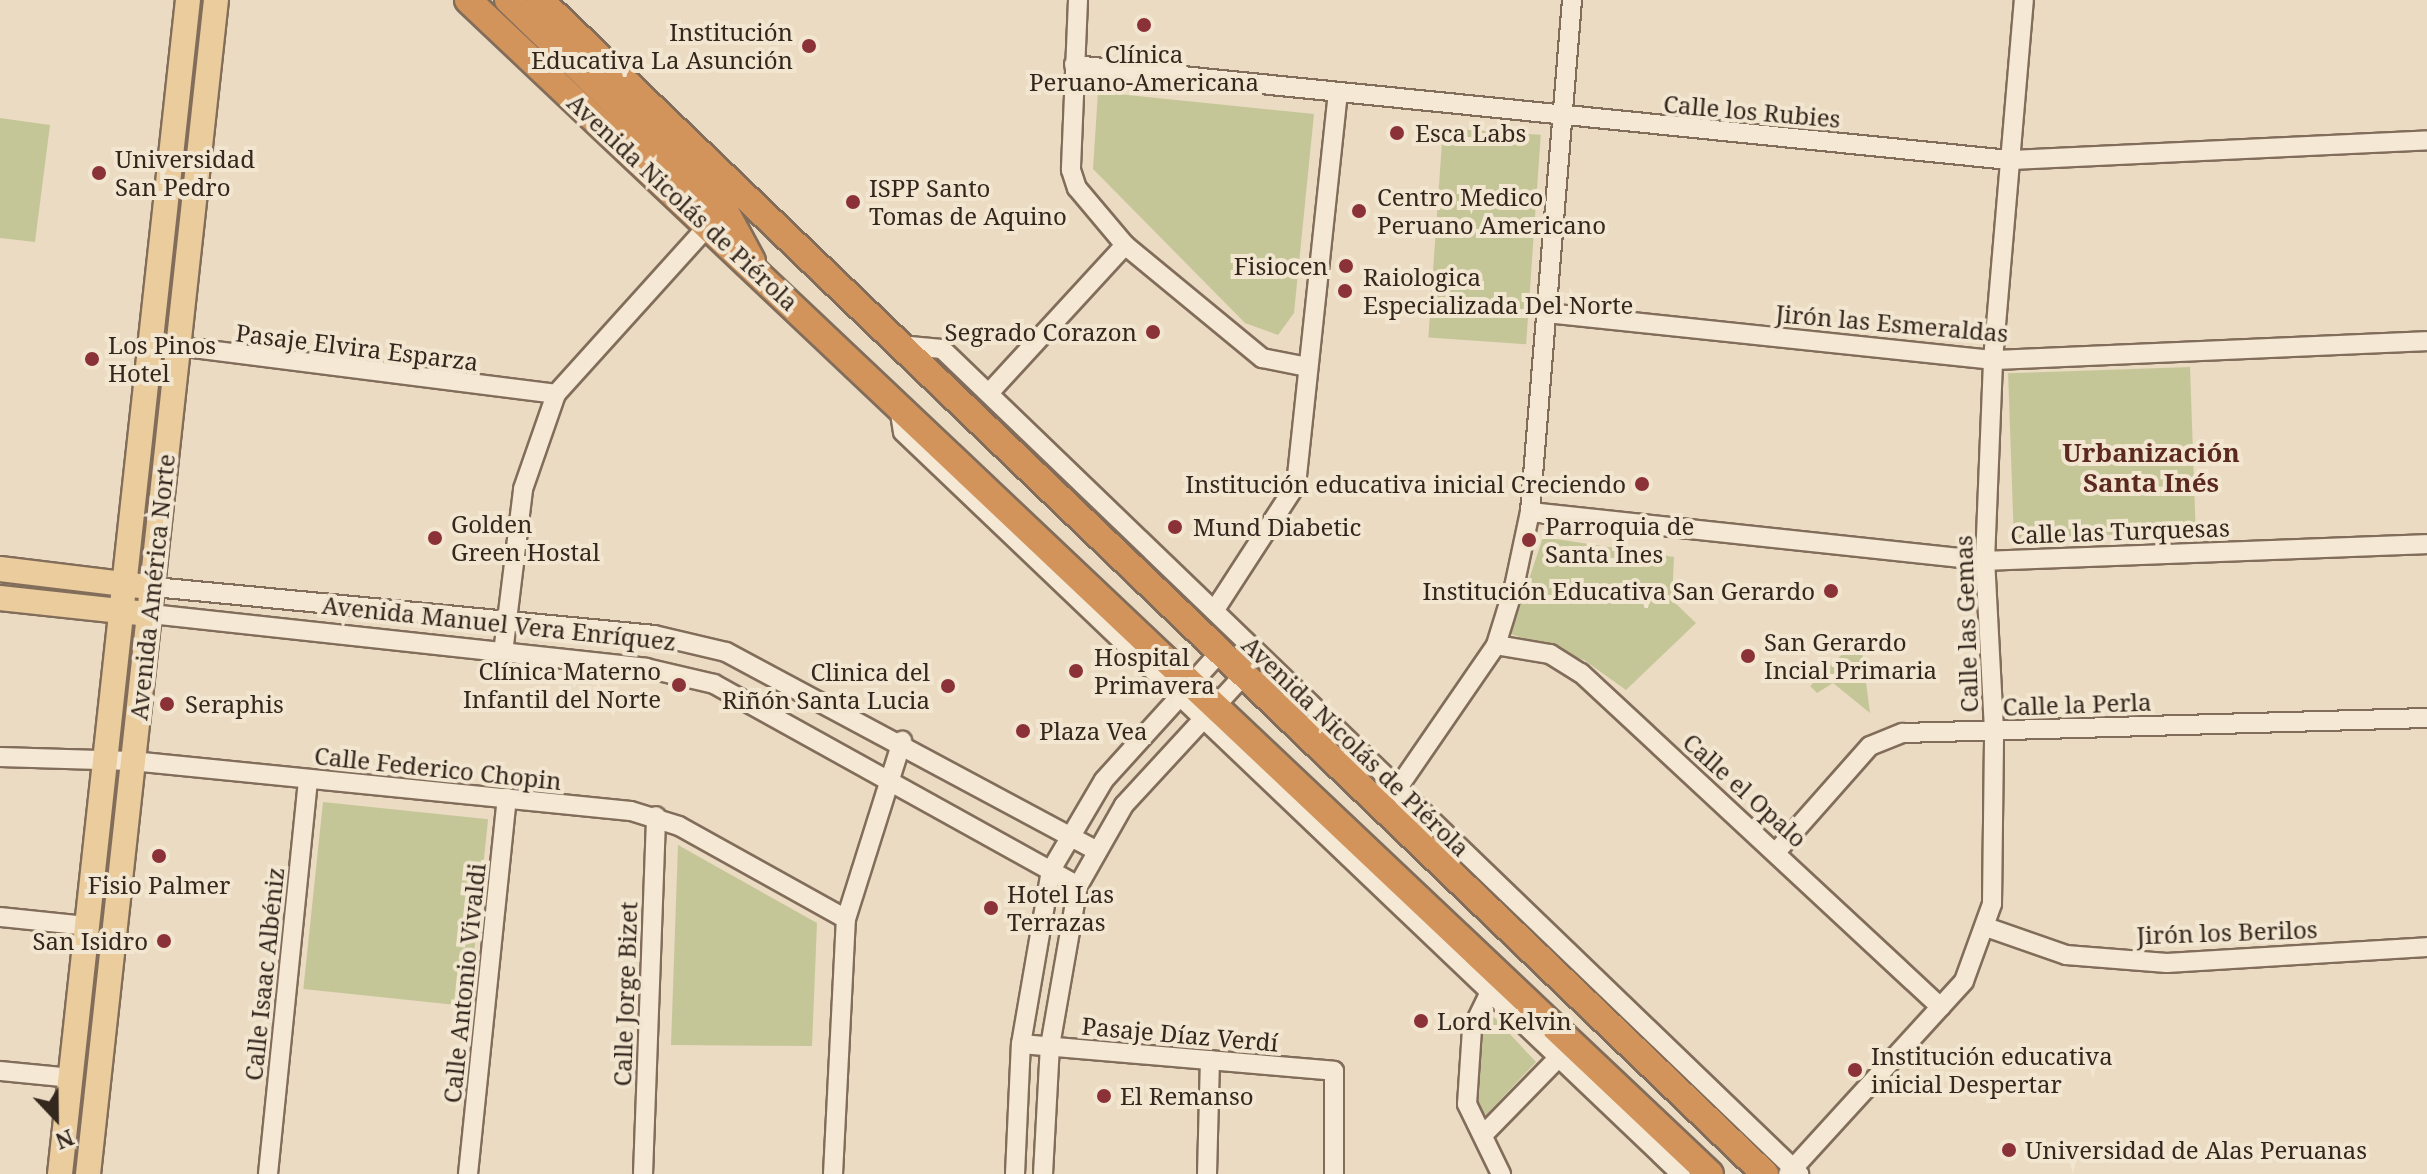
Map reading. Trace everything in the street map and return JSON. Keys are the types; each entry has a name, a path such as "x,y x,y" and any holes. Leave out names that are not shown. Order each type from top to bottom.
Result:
{"highway":[{"name":"Avenida Nicolás de Piérola","path":"468,0 899,405 1185,688 1710,1174"},
{"path":"508,0 724,209 757,272"},
{"name":"Avenida Nicolás de Piérola","path":"540,0 1244,675 1390,798 1765,1174"}],"main road":[{"name":"Avenida América Norte","path":"88,1174 132,761 154,587 165,346 168,185 188,0"},
{"name":"Avenida América Norte","path":"60,1174 125,584 194,188 216,0"},
{"path":"168,185 194,188"},
{"name":"Avenida Manuel Vera Enríquez","path":"0,569 154,587"},
{"name":"Avenida Manuel Vera Enríquez","path":"0,598 151,614"}],"street":[{"path":"1078,0 1071,170 1125,245 1262,358 1308,367"},
{"path":"1390,798 1496,645 1530,512 1572,0"},
{"name":"Calle las Gemas","path":"1793,1172 1964,981 1986,927 1994,730 1985,561 1993,360 2024,0"},
{"name":"Calle los Rubies","path":"1074,65 1560,117 2010,160 2427,140"},
{"path":"1216,608 1296,485 1338,93"},
{"path":"503,653 523,489 556,394 708,226"},
{"path":"989,393 1125,245"},
{"name":"Jirón las Esmeraldas","path":"1546,313 1993,360 2427,341"},
{"name":"Avenida Nicolás de Piérola","path":"899,345 942,349 1216,608 1390,798 1793,1172"},
{"name":"Pasaje Elvira Esparza","path":"165,346 556,394"},
{"name":"Calle las Turquesas","path":"1530,512 1985,561 2427,544"},
{"name":"Avenida Manuel Vera Enríquez","path":"154,587 507,624 654,635 726,652 902,741 1094,849"},
{"name":"Avenida Manuel Vera Enríquez","path":"151,614 503,653 714,684 888,774 1078,886"},
{"name":"Calle el Opalo","path":"1496,645 1550,654 1581,673 1777,851 1941,1007"},
{"path":"1015,1174 1021,1044 1051,870 1067,834 1185,688 1220,652"},
{"path":"1043,1174 1050,1046 1078,886 1094,849 1244,675"},
{"name":"Avenida Nicolás de Piérola","path":"1210,711 1490,992 1681,1174"},
{"name":"Calle la Perla","path":"1777,851 1870,746 1903,733 2427,718"},
{"path":"833,1174 846,919 888,774 902,741"},
{"name":"Calle Federico Chopin","path":"0,757 103,765 132,761 656,816 846,919"},
{"name":"Calle Isaac Albéniz","path":"268,1174 308,779"},
{"name":"Calle Antonio Vivaldi","path":"468,1174 507,798"},
{"name":"Calle Jorge Bizet","path":"643,1174 656,816"},
{"path":"0,917 87,926"},
{"name":"Jirón los Berilos","path":"1986,927 2066,955 2167,963 2427,947"},
{"path":"1490,992 1467,1055 1467,1104 1501,1174"},
{"name":"Pasaje Díaz Verdí","path":"1021,1044 1334,1071 1334,1174"},
{"path":"1483,1135 1559,1057"},
{"path":"1207,1174 1210,1060"},
{"path":"0,1071 71,1078"}],"green space":[{"path":"1098,92 1314,114 1294,313 1278,335 1245,323 1093,169"},
{"path":"0,118 50,125 35,242 0,238"},
{"path":"1443,128 1541,135 1526,344 1428,337"},
{"path":"2190,367 2196,532 2014,538 2008,373"},
{"path":"1543,537 1674,557 1672,600 1696,623 1626,690 1584,660 1511,634"},
{"path":"1860,637 1870,713 1833,683 1817,693 1810,686"},
{"path":"323,802 488,819 468,1006 303,989"},
{"path":"678,845 817,923 812,1046 671,1045"},
{"path":"1494,1017 1536,1062 1486,1115 1474,1101 1478,1034"}],"place":[{"name":"Clínica Peruano-Americana","path":"1144,25"},
{"name":"Institución Educativa La Asunción","path":"809,46"},
{"name":"Esca Labs","path":"1397,133"},
{"name":"Universidad San Pedro","path":"99,173"},
{"name":"ISPP Santo Tomas de Aquino","path":"853,202"},
{"name":"Centro Medico Peruano Americano","path":"1359,211"},
{"name":"Fisiocen","path":"1346,266"},
{"name":"Raiologica Especializada Del Norte","path":"1345,291"},
{"name":"Segrado Corazon","path":"1153,332"},
{"name":"Los Pinos Hotel","path":"92,359"},
{"name":"Institución educativa inicial Creciendo","path":"1642,484"},
{"name":"Mund Diabetic","path":"1175,527"},
{"name":"Golden Green Hostal","path":"435,538"},
{"name":"Parroquia de Santa Ines","path":"1529,540"},
{"name":"Institución Educativa San Gerardo","path":"1831,591"},
{"name":"San Gerardo Incial Primaria","path":"1748,656"},
{"name":"Hospital Primavera","path":"1076,671"},
{"name":"Clínica Materno Infantil del Norte","path":"679,685"},
{"name":"Clinica del Riñón Santa Lucia","path":"948,686"},
{"name":"Seraphis","path":"167,704"},
{"name":"Plaza Vea","path":"1023,731"},
{"name":"Fisio Palmer","path":"159,856"},
{"name":"Hotel Las Terrazas","path":"991,908"},
{"name":"San Isidro","path":"164,941"},
{"name":"Lord Kelvin","path":"1421,1021"},
{"name":"Institución educativa inicial Despertar","path":"1855,1070"},
{"name":"El Remanso","path":"1104,1096"},
{"name":"Universidad de Alas Peruanas","path":"2009,1150"}],"district":[{"name":"Urbanización Santa Inés","path":"2151,468"}]}
